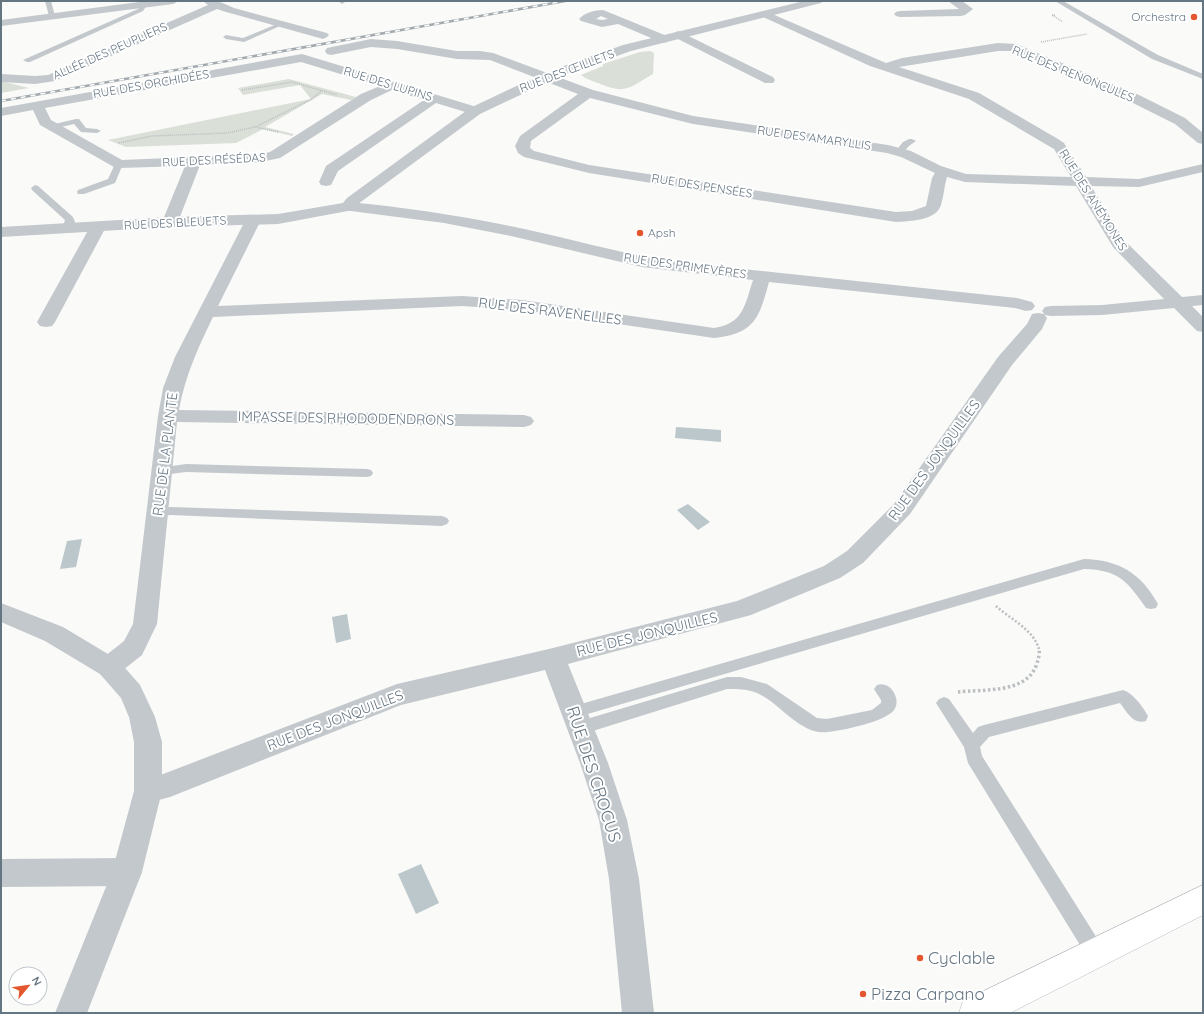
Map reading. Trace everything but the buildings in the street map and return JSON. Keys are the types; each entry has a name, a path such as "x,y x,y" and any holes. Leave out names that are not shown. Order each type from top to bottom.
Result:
{"main road":[{"path":"975,1013 1203,899"}],"street":[{"path":"1,23 173,1"},
{"name":"RUE DES ŒILLETS","path":"348,207 352,201 475,111 493,101 548,77 621,50 817,1"},
{"path":"900,14 961,13 967,9 954,1"},
{"path":"212,3 246,15 284,23 323,34"},
{"name":"ALLÉE DES PEUPLIERS","path":"1,78 35,80 51,78 212,3"},
{"name":"RUE DES ANÉMONES","path":"765,14 886,67 907,81 974,96 1059,146 1119,244 1203,327"},
{"path":"618,20 663,39"},
{"path":"678,35 769,80"},
{"name":"RUE DES AMARYLLIS","path":"330,51 371,44 397,46 457,55 463,61 478,65 506,62 548,77 588,94 705,123 878,147 899,152 943,172 966,178 1082,182"},
{"name":"RUE DES RENONCULES","path":"886,67 902,62 998,47 1020,50 1134,98 1180,121 1203,140"},
{"name":"RUE DES LUPINS","path":"302,58 475,111"},
{"name":"RUE DES ORCHIDÉES","path":"1,112 302,58"},
{"name":"RUE DES RÉSÉDAS","path":"119,164 265,158 275,155 366,98 392,85"},
{"name":"RUE DES PENSÉES","path":"588,94 525,139 522,146 523,150 529,154 539,157 589,169 896,216 914,216 929,211 933,206 939,178 943,172"},
{"path":"326,182 331,169 434,99"},
{"path":"37,105 46,122 119,164"},
{"path":"170,222 194,162"},
{"path":"1082,182 1145,182 1203,168"},
{"name":"RUE DES BLEUETS","path":"1,232 170,222 253,220 278,218 348,207"},
{"name":"RUE DES PRIMEVÈRES","path":"348,207 444,218 511,231 642,262 762,277 1017,304 1038,312 1102,310 1203,300"},
{"name":"RUE DE LA PLANTE","path":"109,667 133,648 145,624 168,416 176,378 184,356 208,312 253,220"},
{"path":"46,322 98,227"},
{"name":"RUE DES RAVENELLES","path":"208,312 462,301 522,305 714,333 735,329 742,325 748,318 762,277"},
{"name":"RUE DES JONQUILLES","path":"148,791 160,788 397,695 553,658 742,609 832,572 855,557 902,509 1005,361 1036,325 1038,312"},
{"name":"IMPASSE DES RHODODENDRONS","path":"168,416 524,421"},
{"path":"1,612 54,634 109,667 131,692 142,717 148,742 148,791 128,872 71,1013"},
{"name":"RUE DES CROCUS","path":"553,658 594,763 614,827 624,879 638,1013"},
{"path":"1,873 128,872"}],"lane":[{"path":"48,1 52,16"},
{"path":"1058,1 1166,63 1203,77"},
{"path":"27,60 141,10 144,5"},
{"path":"226,37 244,40 284,23"},
{"path":"53,127 76,121 84,130 97,131"},
{"path":"899,152 906,144 912,141"},
{"path":"81,192 112,181 119,164"},
{"path":"35,188 70,219 67,229"},
{"path":"163,471 186,468 367,473"},
{"path":"158,513 170,511 442,521"},
{"path":"577,720 984,592 1084,564 1111,566 1122,571 1139,588 1151,604"},
{"path":"577,720 727,683 741,683 762,688 813,724 827,726 876,715 888,706 889,699 882,689"},
{"path":"972,745 984,732 1123,696 1140,716"},
{"path":"944,703 972,745 974,758 1095,952"}],"path":[{"path":"1020,50 1045,40 1110,31"},
{"path":"242,90 287,82 342,96"},
{"path":"118,144 152,136 226,133 255,127 312,98 321,91"},
{"path":"255,127 284,133"},
{"path":"944,703 954,692 1004,688 1019,684 1030,677 1037,668 1040,652 1036,641 1027,631 996,607 984,592"}],"shaded area":[{"path":"650,51 654,53 653,74 627,88 615,89 589,80 581,75 603,66 603,64 640,52"},
{"path":"289,79 356,97 351,100 322,94 265,127 294,134 292,136 263,129 236,143 126,147 108,140 311,99 300,85 243,95 238,88"},
{"path":"1,81 29,88 1,93"},
{"path":"676,427 721,430 721,442 675,438"},
{"path":"688,504 710,522 698,530 677,510"},
{"path":"82,539 76,567 60,569 67,541"},
{"path":"347,614 351,639 336,643 332,617"},
{"path":"421,864 439,903 416,914 398,874"}],"railway":[{"path":"1,101 565,1"}],"place":[{"name":"Orchestra","path":"1194,17"},
{"name":"Apsh","path":"640,233"},
{"name":"Cyclable","path":"920,958"},
{"name":"Pizza Carpano","path":"863,994"}]}
